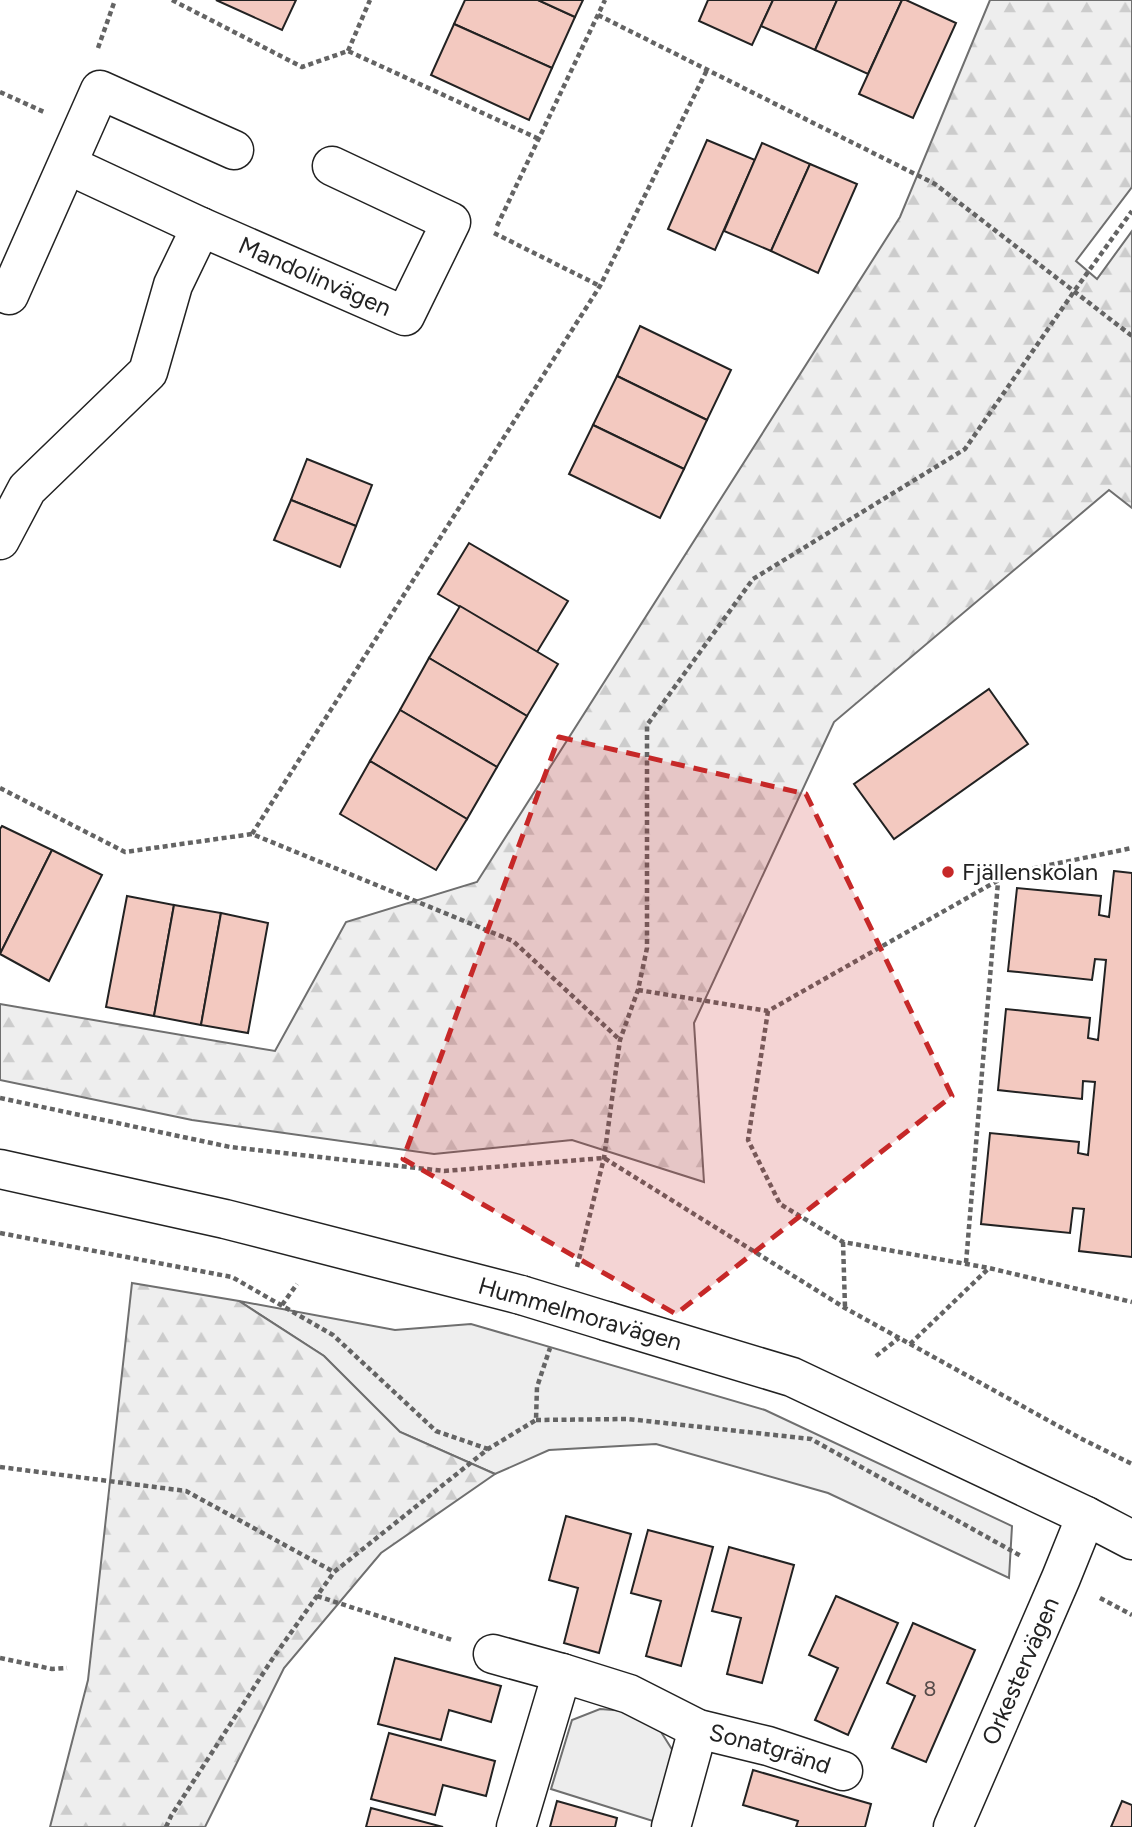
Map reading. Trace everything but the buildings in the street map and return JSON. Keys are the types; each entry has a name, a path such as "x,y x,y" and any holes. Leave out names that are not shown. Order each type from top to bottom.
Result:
{"street":[{"path":"9,295 100,90 234,150"},
{"name":"Mandolinvägen","path":"68,165 201,227 405,316 451,222"},
{"path":"332,166 451,222"},
{"path":"0,540 27,489 148,372 173,285 201,227"},
{"name":"Hummelmoravägen","path":"0,1169 225,1219 521,1295 792,1377 1132,1540"},
{"name":"Orkestervägen","path":"953,1827 1086,1516"},
{"name":"Sonatgränd","path":"493,1654 629,1694 698,1729 768,1746 843,1772"},
{"path":"516,1827 562,1673"},
{"name":"Sonatgränd","path":"671,1827 698,1729"}],"path":[{"path":"172,0 302,67 348,51 539,139"},
{"path":"348,51 370,0"},
{"path":"493,233 605,0"},
{"path":"598,15 935,184 1132,336"},
{"path":"252,834 600,286 707,70"},
{"path":"576,1269 604,1158 620,1040 638,990 646,948 647,725 753,579 965,449 1132,211"},
{"path":"451,222 493,233 600,286"},
{"path":"0,788 125,852 252,834 513,941 620,1040"},
{"path":"638,990 768,1011 1012,873 1132,848"},
{"path":"966,1264 998,881"},
{"path":"768,1011 748,1140 780,1204 843,1242 989,1268 1132,1302"},
{"path":"0,1098 230,1147 444,1171 604,1158 845,1308 1132,1464"},
{"path":"0,1233 232,1277 333,1335 436,1430 488,1449"},
{"path":"843,1242 845,1308"},
{"path":"910,1344 989,1268"},
{"path":"282,1306 298,1283"},
{"path":"876,1356 899,1338"},
{"path":"536,1420 537,1387 550,1348"},
{"path":"166,1827 273,1657 334,1572 488,1449 536,1420 628,1419 811,1439 1132,1615"},
{"path":"0,1467 186,1491 334,1572"},
{"path":"317,1596 493,1654"},
{"path":"0,1658 52,1669 67,1668"}],"highlighted area":[{"path":"559,737 806,794 952,1096 676,1314 403,1159"}],"green space":[{"path":"990,0 1132,0 1132,187 1076,261 1097,279 1132,231 1132,508 1109,490 834,722 694,1023 704,1182 572,1140 434,1154 192,1120 0,1080 0,1004 275,1051 346,922 477,882 900,217"},
{"path":"132,1283 239,1301 324,1356 400,1432 495,1474 381,1553 284,1668 205,1827 50,1827 88,1680"},
{"path":"239,1301 395,1330 471,1324 765,1410 1012,1526 1009,1578 828,1493 656,1444 549,1450 495,1474 400,1432 324,1356"}],"shaded area":[{"path":"600,1709 626,1711 656,1724 673,1751 656,1822 551,1789 572,1720"}],"place":[{"name":"Fjällenskolan","path":"948,872"}]}
